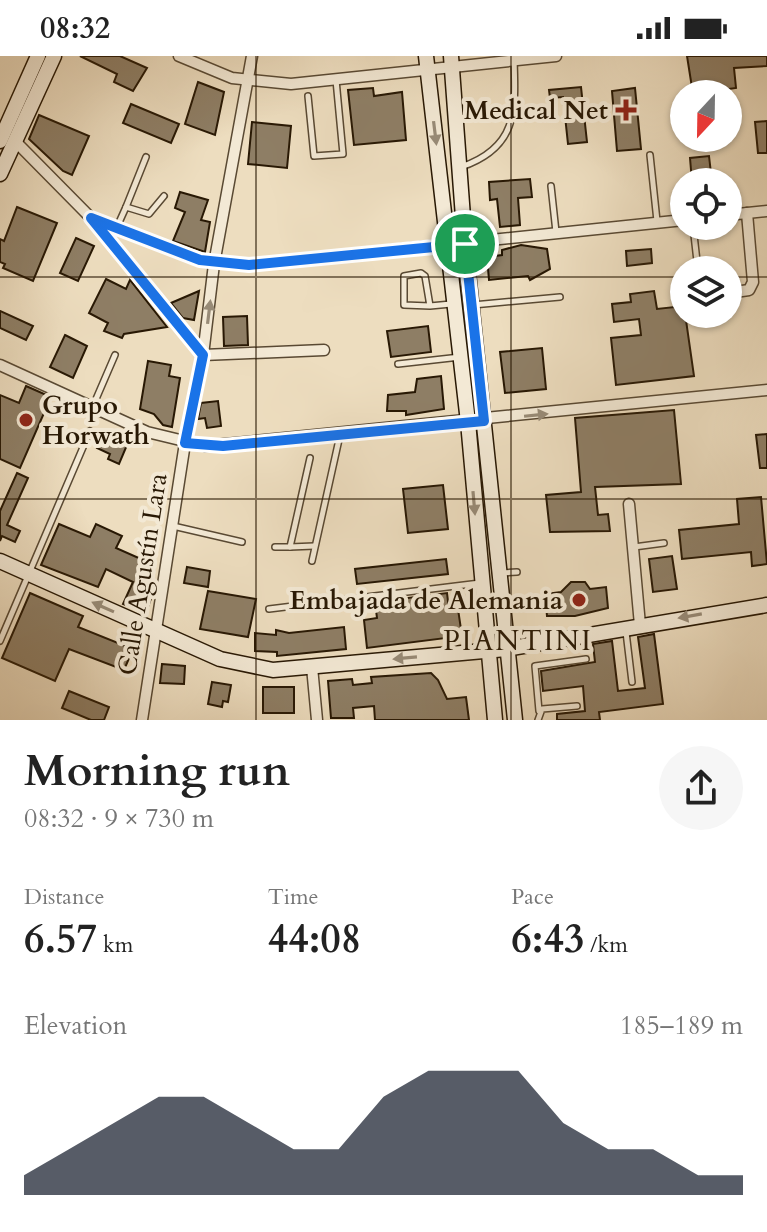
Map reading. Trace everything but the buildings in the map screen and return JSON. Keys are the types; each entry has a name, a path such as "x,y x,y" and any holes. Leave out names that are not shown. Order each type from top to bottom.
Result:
{"main road":[{"path":"0,141 38,56"},
{"path":"0,174 54,56"},
{"path":"452,61 465,244 515,720"},
{"path":"427,63 468,422 495,720"},
{"path":"0,561 237,665 273,670 506,649 767,605"}],"street":[{"path":"179,56 232,78 291,84 427,63 556,56"},
{"name":"Calle Agustín Lara","path":"142,720 185,443 203,355 214,264 252,56"},
{"path":"16,142 91,218 203,355 324,350"},
{"path":"742,214 767,211"},
{"path":"742,291 749,290 753,282 747,213"},
{"path":"91,218 214,264 249,265 670,222"},
{"path":"0,365 147,432 185,443 223,446 767,390"},
{"path":"629,504 633,547 630,561 633,626"},
{"path":"312,667 317,720"}],"lane":[{"path":"460,167 475,162 495,147 510,130 515,105 514,60"},
{"path":"308,96 314,156 343,154 336,79"},
{"path":"650,155 657,223"},
{"path":"117,228 146,157"},
{"path":"551,186 557,234"},
{"path":"126,207 149,214 164,196"},
{"path":"430,306 425,276 421,273 404,276 404,305 430,306 455,303"},
{"path":"472,305 560,297"},
{"path":"93,407 115,355"},
{"path":"398,364 461,357"},
{"path":"0,641 90,431"},
{"path":"312,561 340,435"},
{"path":"290,547 310,458"},
{"path":"172,526 242,542"},
{"path":"633,547 664,543"},
{"path":"275,547 314,546"},
{"path":"501,573 517,572"},
{"path":"269,609 481,582"},
{"path":"632,682 633,626"},
{"path":"538,720 535,666 586,659"},
{"path":"539,711 577,706"}],"place":[{"name":"Medical Net","path":"626,110"},
{"name":"Grupo Horwath","path":"26,420"},
{"name":"Embajada de Alemania","path":"579,600"}],"district":[{"name":"PIANTINI","path":"518,640"}],"route":[{"path":"91,218 214,264 249,265 465,244 484,421 205,446 185,443 203,355 91,218"}]}
